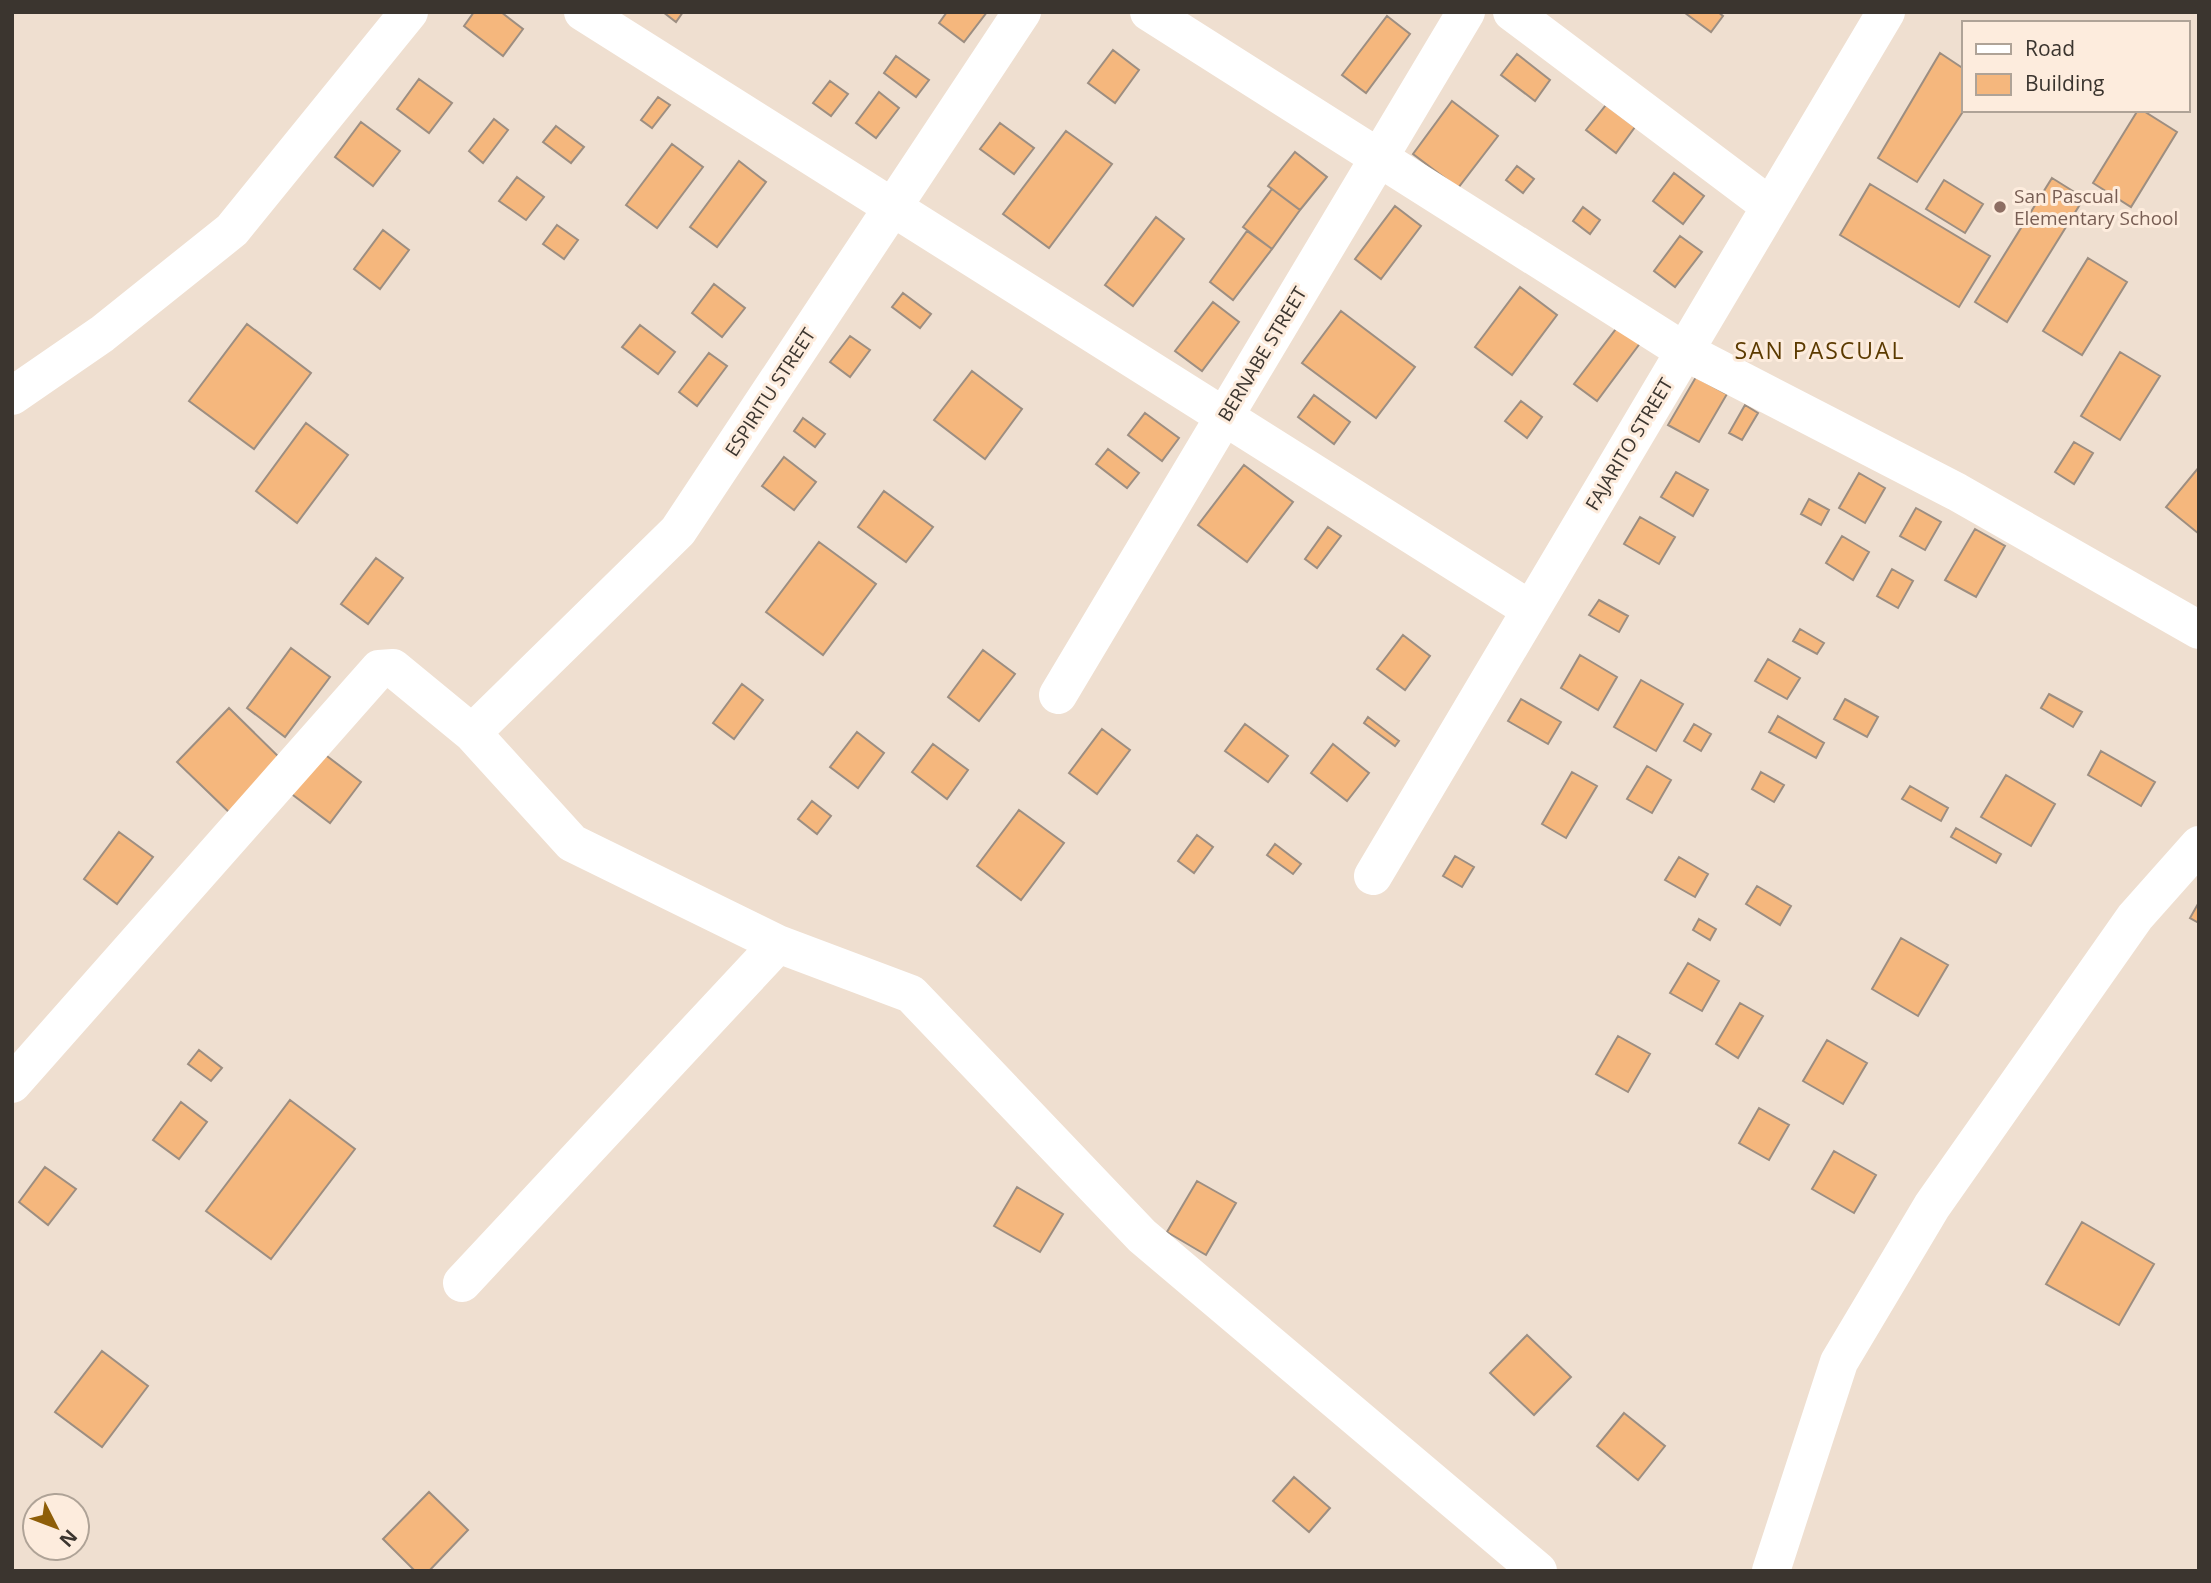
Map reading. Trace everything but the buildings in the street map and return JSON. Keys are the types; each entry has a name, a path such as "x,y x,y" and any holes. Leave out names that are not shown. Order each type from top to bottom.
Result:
{"street":[{"path":"12,396 102,334 232,230 409,12"},
{"path":"583,12 1531,610"},
{"name":"ESPIRITU STREET","path":"472,733 678,531 1022,12"},
{"path":"1149,12 1684,351 1957,492 2199,630"},
{"name":"BERNABE STREET","path":"1058,695 1465,12"},
{"path":"1512,12 1770,206"},
{"name":"FAJARITO STREET","path":"1373,876 1886,12"},
{"path":"12,1084 379,669 393,668 472,733 572,843 778,944 911,994 1142,1236 1538,1571"},
{"path":"1771,1571 1839,1362 1846,1350 1932,1206 2135,916 2199,845"},
{"path":"461,1283 778,944"}],"place":[{"name":"San Pascual Elementary School","path":"2000,207"}],"district":[{"name":"SAN PASCUAL","path":"1820,351"}]}
